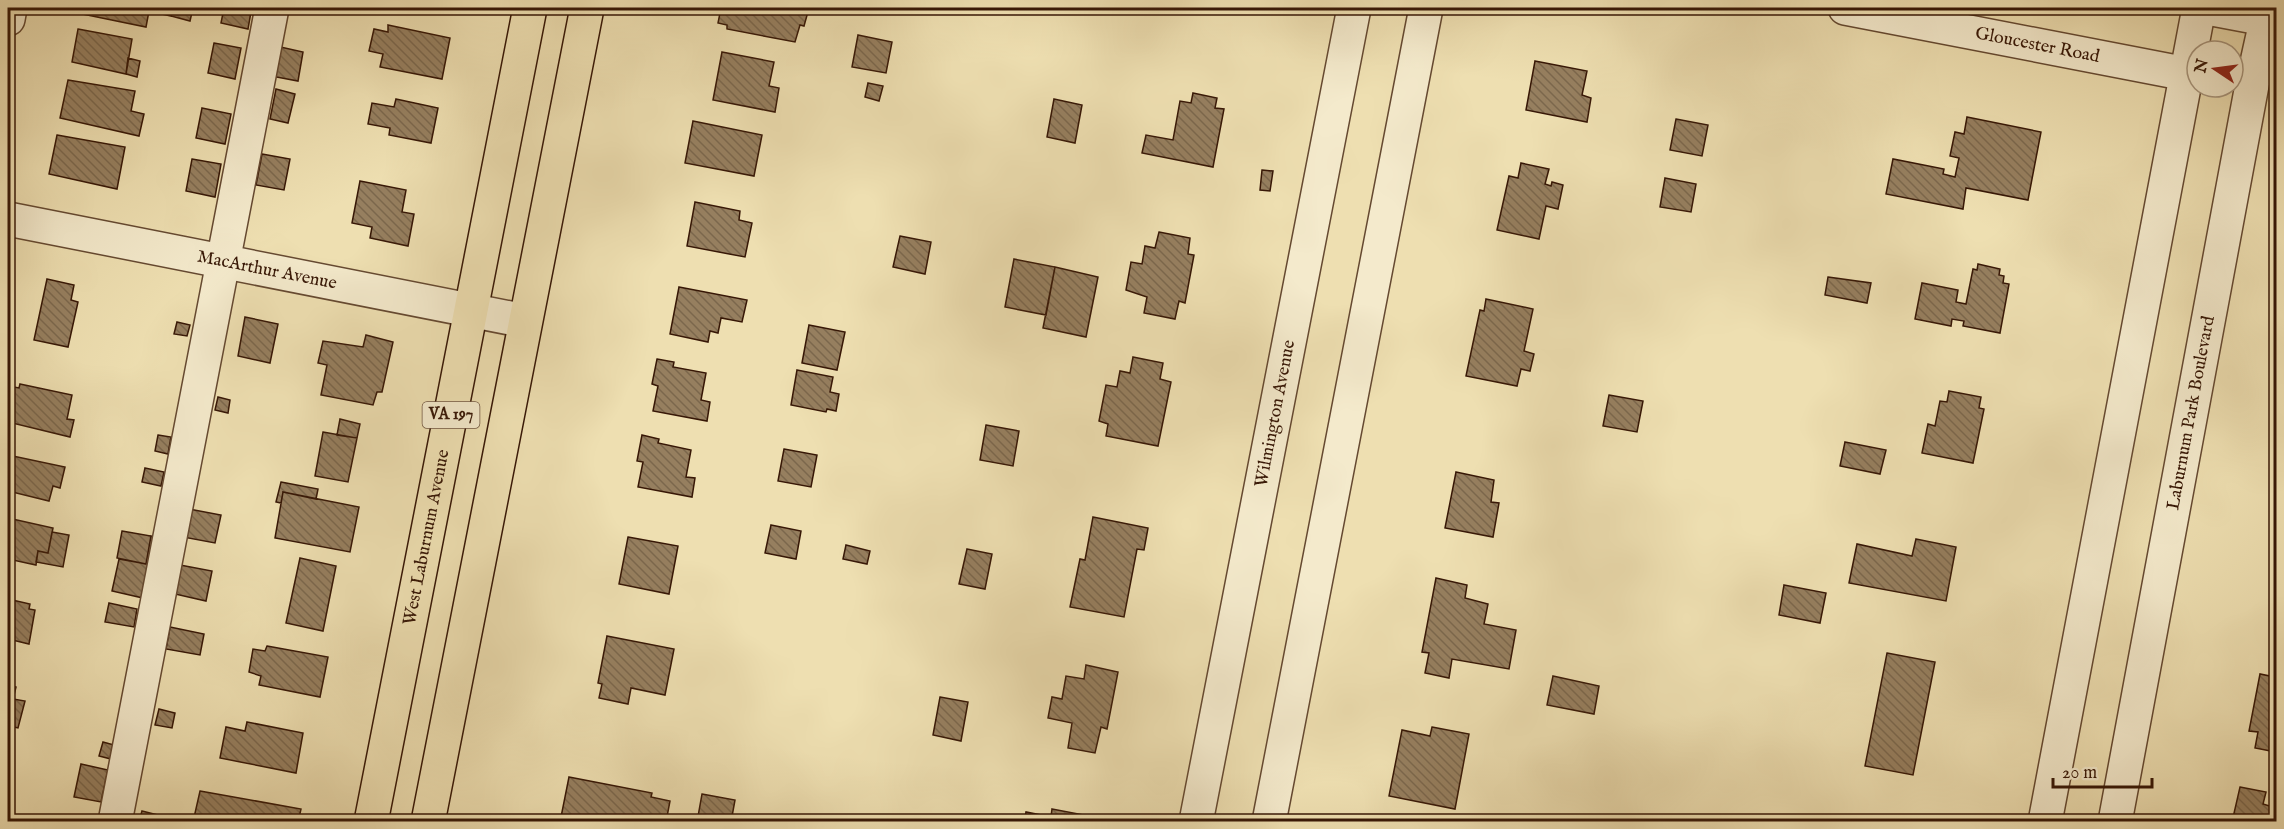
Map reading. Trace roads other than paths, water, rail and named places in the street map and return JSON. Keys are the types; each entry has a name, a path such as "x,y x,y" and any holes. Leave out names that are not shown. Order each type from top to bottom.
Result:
{"main road":[{"name":"West Laburnum Avenue","path":"371,822 530,8"},
{"name":"VA 197","path":"428,822 587,8"}],"street":[{"path":"8,19 10,8"},
{"path":"115,822 272,8"},
{"name":"Wilmington Avenue","path":"1196,822 1354,8"},
{"path":"1269,822 1426,8"},
{"name":"Gloucester Road","path":"1845,8 2185,74"},
{"path":"2196,39 2199,8"},
{"path":"2207,8 2271,16"},
{"name":"Laburnum Park Boulevard","path":"2115,822 2254,85 2271,16"},
{"path":"2045,822 2187,99"},
{"name":"MacArthur Avenue","path":"8,219 525,321"}]}
